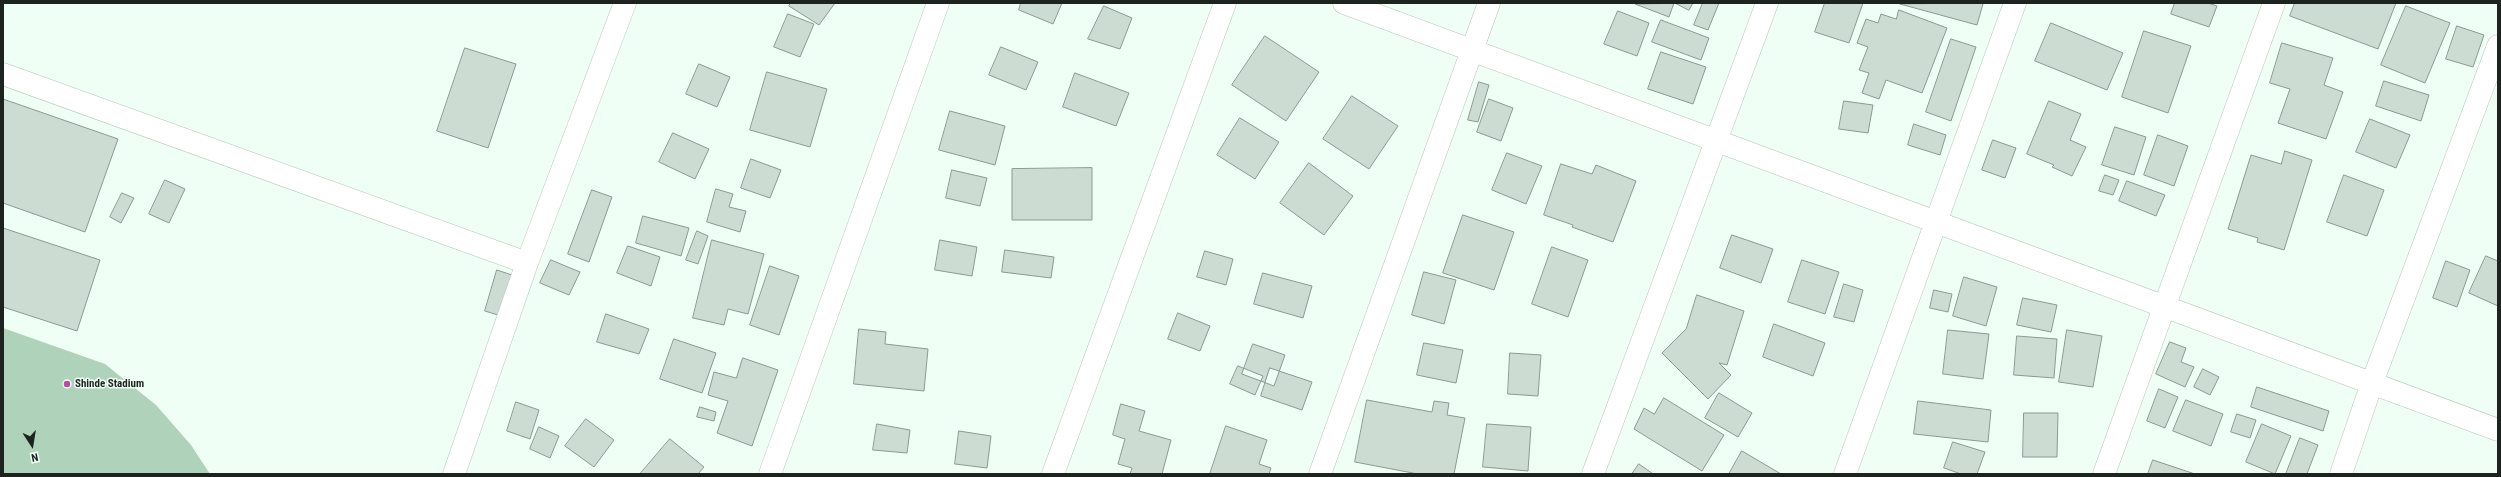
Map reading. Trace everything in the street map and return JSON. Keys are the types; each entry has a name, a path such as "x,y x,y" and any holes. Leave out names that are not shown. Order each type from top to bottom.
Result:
{"street":[{"path":"454,474 528,263 625,3"},
{"path":"770,474 938,3"},
{"path":"1054,474 1225,3"},
{"path":"1344,3 1471,52 1717,141 1934,223 2498,430"},
{"path":"1320,474 1489,3"},
{"path":"1593,474 1767,3"},
{"path":"1845,474 1934,223 2015,3"},
{"path":"2104,474 2274,3"},
{"path":"2341,474 2372,383 2498,46"},
{"path":"3,74 528,263"}],"green space":[{"name":"Shinde Stadium","path":"3,328 105,364 156,405 191,445 210,474 3,474"}],"building":[{"path":"791,3 835,3 819,25 789,6"},
{"path":"1021,3 1062,3 1053,24 1019,10"},
{"path":"1674,3 1669,17 1635,4"},
{"path":"1675,3 1693,3 1689,10"},
{"path":"1703,3 1719,3 1708,30 1694,25"},
{"path":"1825,3 1863,3 1849,43 1815,32"},
{"path":"2175,3 2208,3 2217,6 2209,27 2171,14"},
{"path":"2295,3 2396,3 2378,49 2290,16"},
{"path":"1900,4 1983,4 1977,25"},
{"path":"1104,6 1132,18 1120,49 1088,39"},
{"path":"2406,6 2450,23 2425,83 2381,65"},
{"path":"1899,10 1947,28 1922,93 1886,80 1879,99 1862,93 1869,73 1859,70 1868,47 1857,43 1866,19 1878,23 1881,14 1896,19"},
{"path":"1618,11 1649,23 1637,56 1604,44"},
{"path":"788,14 814,24 800,57 774,47"},
{"path":"1661,20 1709,38 1701,60 1652,42"},
{"path":"2051,23 2123,53 2107,90 2035,61"},
{"path":"2457,26 2484,35 2473,67 2446,59"},
{"path":"2144,31 2191,46 2168,113 2122,97"},
{"path":"1265,36 1319,72 1286,121 1232,85"},
{"path":"1951,39 1976,47 1951,121 1926,112"},
{"path":"2282,43 2333,58 2324,85 2343,92 2326,139 2278,123 2290,89 2270,83"},
{"path":"1001,47 1038,62 1026,90 989,75"},
{"path":"465,48 516,64 488,148 437,131"},
{"path":"1661,52 1706,67 1693,104 1648,89"},
{"path":"699,64 730,77 717,107 686,94"},
{"path":"767,72 827,89 810,147 750,130"},
{"path":"1075,73 1129,93 1116,126 1063,107"},
{"path":"2384,81 2429,95 2421,121 2376,106"},
{"path":"1479,82 1489,85 1478,122 1468,120"},
{"path":"1352,96 1398,126 1369,169 1323,139"},
{"path":"3,99 118,139 85,232 3,203"},
{"path":"1489,99 1513,108 1501,141 1477,132"},
{"path":"1844,101 1873,105 1868,133 1839,129"},
{"path":"2049,101 2081,114 2070,140 2086,147 2072,176 2052,167 2054,165 2027,154"},
{"path":"950,111 1005,126 995,165 939,150"},
{"path":"1240,118 1279,142 1255,179 1217,155"},
{"path":"2370,119 2410,135 2396,168 2356,152"},
{"path":"1914,124 1946,135 1940,155 1908,145"},
{"path":"2115,127 2146,137 2134,175 2102,165"},
{"path":"673,133 709,149 695,179 659,162"},
{"path":"2158,135 2188,146 2174,186 2144,175"},
{"path":"1993,140 2016,148 2005,178 1982,170"},
{"path":"2285,151 2312,160 2284,250 2257,242 2258,238 2228,229 2251,155 2281,164"},
{"path":"1507,153 1542,166 1526,204 1492,190"},
{"path":"751,159 781,170 770,198 741,188"},
{"path":"1309,163 1353,196 1324,235 1280,203"},
{"path":"1561,164 1592,174 1596,165 1636,181 1613,242 1572,227 1573,225 1544,215"},
{"path":"1092,168 1092,220 1012,220 1012,169"},
{"path":"952,170 987,178 980,206 946,198"},
{"path":"2105,175 2119,180 2113,195 2099,191"},
{"path":"2344,175 2384,190 2367,236 2327,222"},
{"path":"165,180 185,189 169,223 149,214"},
{"path":"2127,181 2165,195 2156,216 2119,201"},
{"path":"716,189 733,194 729,207 746,211 740,232 707,222"},
{"path":"592,190 612,197 589,262 568,254"},
{"path":"122,193 134,198 121,223 110,217"},
{"path":"1463,215 1514,232 1494,290 1443,273"},
{"path":"643,216 689,228 681,256 636,243"},
{"path":"3,228 100,260 77,331 3,307"},
{"path":"697,231 708,236 698,264 686,260"},
{"path":"1732,235 1773,249 1761,283 1720,268"},
{"path":"712,240 764,254 748,314 728,309 724,325 693,318"},
{"path":"940,240 977,247 972,276 935,270"},
{"path":"628,246 660,257 651,286 617,273"},
{"path":"1552,247 1588,260 1568,317 1532,304"},
{"path":"1005,250 1054,257 1051,278 1002,272"},
{"path":"1205,251 1233,259 1226,285 1197,277"},
{"path":"2486,256 2498,261 2498,306 2469,293"},
{"path":"551,260 580,272 569,295 540,283"},
{"path":"1802,260 1839,272 1825,314 1788,302"},
{"path":"2446,261 2470,270 2457,307 2433,298"},
{"path":"770,266 799,276 779,335 750,325"},
{"path":"497,270 515,276 501,316 485,311"},
{"path":"1424,272 1456,280 1444,324 1412,315"},
{"path":"1263,273 1312,286 1303,318 1254,304"},
{"path":"1964,277 1997,287 1986,326 1953,316"},
{"path":"1844,284 1863,290 1854,322 1834,317"},
{"path":"1934,290 1952,294 1948,312 1930,308"},
{"path":"1697,295 1744,311 1727,365 1719,363 1731,375 1708,399 1662,353 1686,329"},
{"path":"2023,298 2057,305 2051,332 2017,325"},
{"path":"1178,313 1210,326 1200,351 1168,339"},
{"path":"606,314 649,329 639,354 597,342"},
{"path":"1774,324 1825,343 1813,376 1763,357"},
{"path":"859,329 886,332 885,344 928,349 924,391 854,384"},
{"path":"1948,330 1989,334 1983,379 1943,374"},
{"path":"2067,330 2102,336 2093,387 2059,382"},
{"path":"2017,336 2057,339 2054,378 2014,375"},
{"path":"674,339 716,353 702,393 660,379"},
{"path":"2170,342 2186,348 2181,362 2194,367 2185,387 2156,374"},
{"path":"1424,343 1463,350 1456,383 1417,375"},
{"path":"1253,344 1285,355 1274,386 1242,374"},
{"path":"1510,353 1541,355 1538,396 1508,394"},
{"path":"743,358 778,370 752,446 717,433 728,401 708,395 714,372 736,378"},
{"path":"1238,366 1263,376 1255,395 1230,384"},
{"path":"1270,368 1312,382 1302,410 1261,396"},
{"path":"2203,369 2219,377 2210,395 2194,387"},
{"path":"2257,387 2329,411 2323,431 2251,407"},
{"path":"2159,389 2178,397 2165,428 2147,421"},
{"path":"1719,393 1752,413 1738,437 1705,418"},
{"path":"1664,398 1724,435 1702,471 1634,429 1644,408 1654,414"},
{"path":"1367,400 1432,412 1434,401 1449,403 1447,415 1465,418 1454,474 1418,474 1355,462"},
{"path":"2186,400 2223,414 2211,446 2173,431"},
{"path":"1918,401 1991,410 1988,442 1914,434"},
{"path":"516,402 539,410 530,439 507,431"},
{"path":"1121,404 1145,411 1139,431 1171,440 1162,474 1130,474 1132,468 1118,464 1125,439 1113,435"},
{"path":"700,407 716,412 714,421 697,417"},
{"path":"2024,413 2058,413 2057,457 2023,457"},
{"path":"2237,414 2256,420 2250,438 2231,432"},
{"path":"586,419 614,440 594,467 565,446"},
{"path":"877,424 910,430 907,453 873,450"},
{"path":"1487,424 1531,427 1528,471 1483,467"},
{"path":"2262,424 2291,436 2275,474 2246,462"},
{"path":"1226,426 1267,440 1259,464 1271,468 1269,474 1210,474"},
{"path":"539,427 559,436 550,458 530,449"},
{"path":"959,431 991,436 987,468 955,464"},
{"path":"2300,438 2318,445 2307,474 2286,474"},
{"path":"670,439 704,467 698,474 640,474"},
{"path":"1953,442 1985,452 1977,474 1961,474 1944,468"},
{"path":"1742,451 1781,474 1729,474"},
{"path":"2153,460 2195,474 2148,474"},
{"path":"1639,464 1653,474 1632,474"}],"place":[{"name":"Shinde Stadium","path":"67,384"}]}
